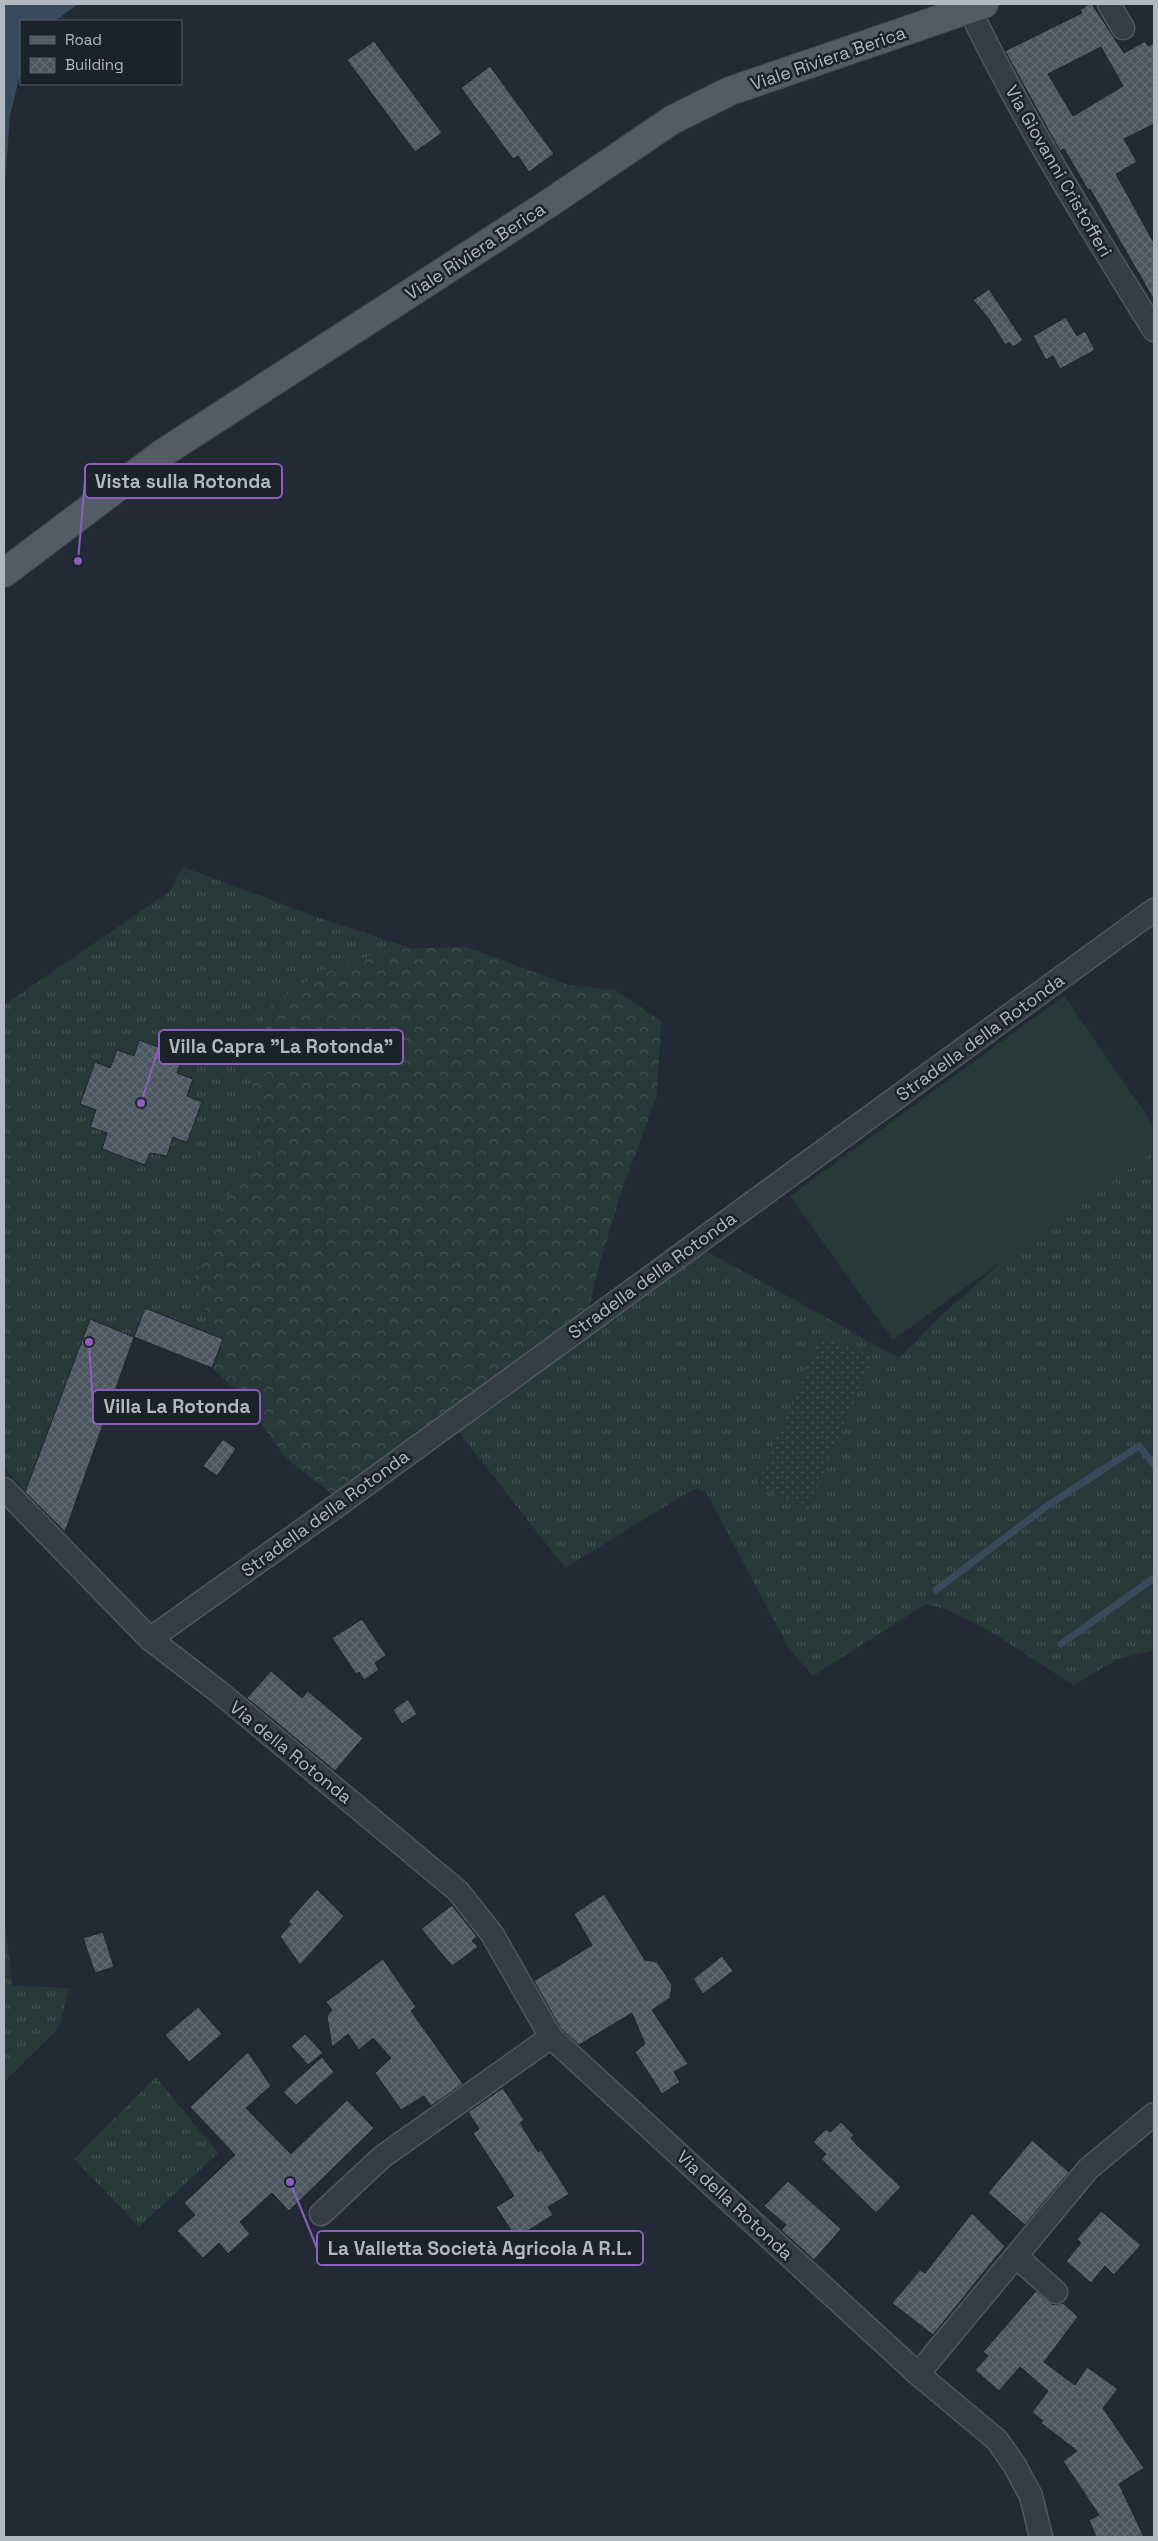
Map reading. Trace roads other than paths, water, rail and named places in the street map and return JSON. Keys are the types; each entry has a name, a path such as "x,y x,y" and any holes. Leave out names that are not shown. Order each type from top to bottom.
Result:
{"main road":[{"name":"Viale Riviera Berica","path":"4,572 163,453 548,204 672,120 730,91 977,7"}],"street":[{"path":"1109,4 1123,28"},
{"name":"Via Giovanni Cristofferi","path":"977,7 991,54 1080,210 1154,330"},
{"name":"Stradella della Rotonda","path":"150,1639 342,1502 1154,910"},
{"name":"Via della Rotonda","path":"4,1489 150,1639 180,1673 407,1846 458,1892 492,1934 551,2037 918,2374 997,2440 1031,2496 1041,2537"},
{"path":"321,2214 382,2157 551,2037"},
{"path":"918,2374 1088,2169 1154,2114"},
{"path":"1016,2257 1056,2292"}],"water":[{"path":"4,4 78,4 56,20 20,20 20,75 10,115 4,196"}],"waterway":[{"path":"936,1590 1047,1506 1139,1446 1154,1464"},
{"path":"1061,1644 1154,1578"}],"place":[{"name":"Vista sulla Rotonda","path":"78,561"},
{"name":"Villa Capra \"La Rotonda\"","path":"141,1103"},
{"name":"Villa La Rotonda","path":"89,1342"},
{"name":"La Valletta Società Agricola A R.L.","path":"290,2182"}]}
